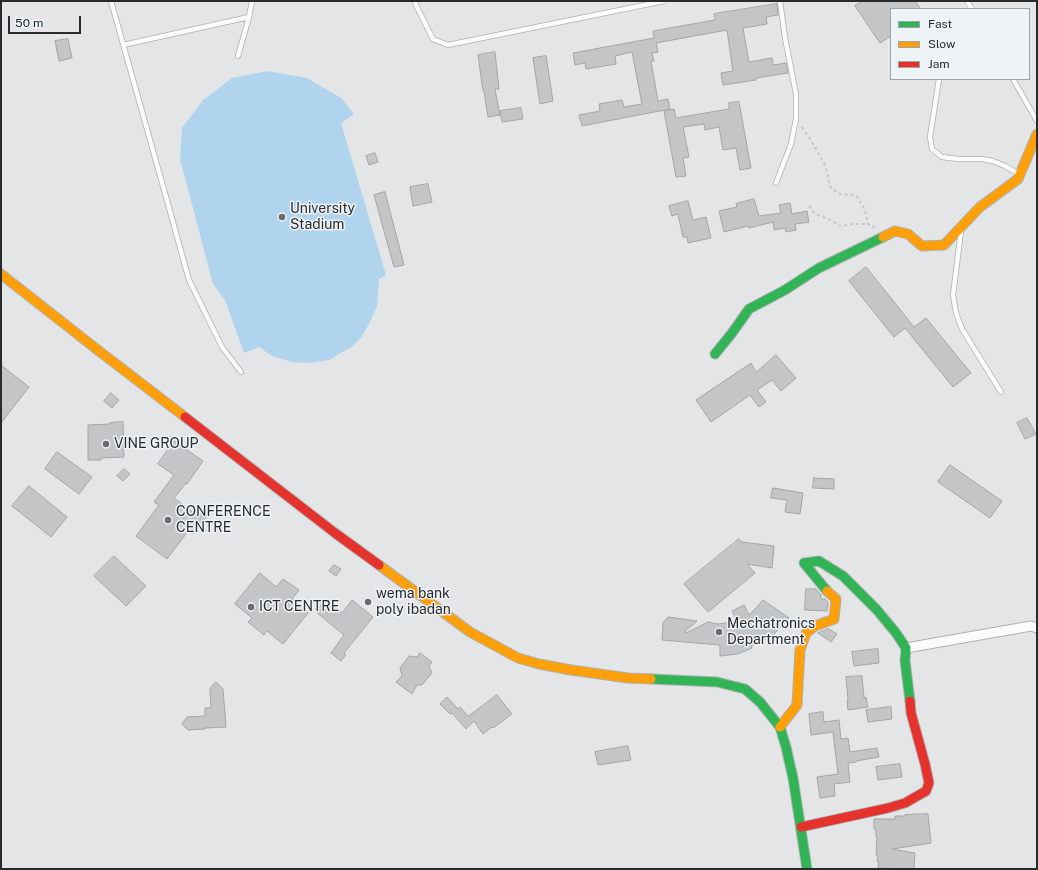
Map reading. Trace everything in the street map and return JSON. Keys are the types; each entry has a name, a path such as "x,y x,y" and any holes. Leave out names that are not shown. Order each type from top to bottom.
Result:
{"street":[{"path":"715,354 749,309 785,290 818,268 895,231 908,234 922,246 944,245 980,207 1018,179 1037,134"},
{"path":"1,274 335,533 470,632 518,658 539,664 628,678 717,682 745,689 760,702 780,727 793,778 807,869"},
{"path":"780,727 797,705 800,650 806,634 815,626 834,618 836,599 828,592 804,563 818,562 843,576 877,610 906,648 905,661 912,713 929,783 926,791 905,803 800,827"},
{"path":"906,648 1031,626 1037,628"}],"lane":[{"path":"111,1 188,280 222,347 241,372"},
{"path":"238,56 252,1"},
{"path":"415,1 433,39 448,44 664,1"},
{"path":"776,183 791,144 796,119 796,94 785,38 780,1"},
{"path":"123,45 249,17"},
{"path":"939,80 930,136 932,149 942,158 982,159 993,161 1020,174"},
{"path":"1014,80 1037,121"},
{"path":"962,225 955,275 954,295 956,313 962,329 1001,392"}],"path":[{"path":"796,119 815,147 826,167 830,187 840,194 856,195 865,210 868,224"},
{"path":"809,206 815,214 829,219 840,226 868,224 880,230 895,231"}],"shaded area":[{"name":"University Stadium","path":"267,71 307,78 341,98 354,114 341,123 386,275 379,279 377,306 362,336 353,346 329,360 310,363 292,362 272,356 259,347 244,353 225,300 213,284 180,159 182,128 203,100 232,78"}],"building":[{"path":"862,1 915,1 920,8 890,8 890,37 880,43 855,6"},
{"path":"777,4 778,15 766,17 767,24 743,28 749,62 772,58 773,65 786,63 788,73 723,85 721,73 733,71 727,30 656,43 658,52 652,53 654,61 651,61 658,101 668,99 670,109 582,126 579,115 600,111 599,104 622,100 624,107 642,104 632,52 615,56 616,64 586,69 585,63 575,65 573,53 654,38 653,31 715,20 714,14"},
{"path":"68,39 72,58 59,61 55,41"},
{"path":"495,52 499,89 495,89 500,115 488,117 478,55"},
{"path":"546,56 553,101 540,104 533,58"},
{"path":"739,102 751,168 740,170 736,148 723,150 719,127 705,130 704,124 683,127 689,157 683,158 686,176 676,177 664,111 674,109 676,118 729,109 729,103"},
{"path":"521,108 523,119 502,122 500,111"},
{"path":"375,153 378,162 369,165 366,156"},
{"path":"428,184 432,202 413,206 410,187"},
{"path":"385,192 404,265 394,267 374,195"},
{"path":"754,199 759,216 781,213 779,205 790,203 792,214 807,211 809,222 795,224 796,230 786,232 785,228 774,230 773,222 724,232 719,211 737,207 736,204"},
{"path":"688,201 693,220 706,217 711,238 688,243 687,237 683,237 678,214 672,216 669,206"},
{"path":"866,267 914,327 926,318 971,373 953,387 905,328 894,337 849,281"},
{"path":"776,355 796,378 781,391 772,380 757,390 766,402 759,407 750,395 711,422 696,400 751,363 756,372"},
{"path":"1,365 29,387 1,423"},
{"path":"111,393 119,400 112,408 104,401"},
{"path":"1027,418 1036,434 1025,439 1017,423"},
{"name":"VINE GROUP","path":"123,422 124,457 88,460 88,425"},
{"name":"CONFERENCE CENTRE","path":"174,441 203,461 187,484 186,483 174,498 195,514 199,508 208,515 194,534 189,530 167,559 136,536 159,505 154,502 174,475 158,464"},
{"path":"57,452 92,477 79,494 45,469"},
{"path":"950,465 1002,501 990,518 938,482"},
{"path":"124,469 130,474 123,481 117,476"},
{"path":"814,478 834,479 834,489 813,488"},
{"path":"29,486 67,517 51,537 12,506"},
{"path":"773,488 803,493 800,514 785,512 787,500 771,498"},
{"path":"739,539 742,542 774,546 772,568 747,564 755,573 708,612 684,584"},
{"path":"114,556 146,586 126,606 94,576"},
{"path":"334,565 341,569 336,576 329,571"},
{"name":"ICT CENTRE","path":"260,573 276,587 283,579 299,590 292,599 308,613 283,644 267,631 264,635 248,622 252,618 235,604"},
{"path":"806,589 816,589 821,595 821,599 825,599 828,602 827,611 805,610"},
{"path":"326,599 342,613 352,600 373,617 344,653 346,655 341,661 331,653 344,635 316,612"},
{"name":"Mechatronics Department","path":"763,600 789,618 772,636 751,646 752,648 738,654 720,656 720,645 662,640 663,623 668,617 697,621 685,631 686,633 708,622 718,624 737,621 732,611 744,605 749,615"},
{"path":"829,629 837,634 831,642 818,633"},
{"path":"878,649 879,663 854,666 852,652"},
{"path":"420,653 432,662 429,666 432,673 422,685 417,685 412,694 396,682 402,676 400,668 409,656 417,657"},
{"path":"862,676 864,698 866,697 868,707 848,710 846,677"},
{"path":"216,682 223,689 226,727 188,730 182,724 187,717 205,716 205,708 211,708 210,689"},
{"path":"497,695 512,714 483,734 474,721 466,729 452,713 450,714 440,704 447,697 458,709 460,707 468,716"},
{"path":"891,707 892,719 868,722 866,710"},
{"path":"823,712 824,722 839,720 841,739 848,738 850,752 877,748 879,757 848,763 850,782 834,784 835,796 820,798 817,777 838,774 833,732 811,735 809,714"},
{"path":"628,746 631,760 598,765 595,752"},
{"path":"900,764 902,777 878,780 876,767"},
{"path":"928,814 931,843 892,849 915,853 914,869 878,868 878,855 876,855 877,837 876,829 874,829 874,819 895,819 895,816"}],"traffic: fast":[{"path":"715,354 749,309 785,290 819,268 883,237"},
{"path":"827,591 804,563 819,561 843,576 877,610 896,633 906,648 905,661 910,701"},
{"path":"651,679 717,682 745,689 760,702 780,727 786,747 793,778 807,869"}],"traffic: slow":[{"path":"883,237 895,231 908,234 922,246 944,245 980,207 1018,179 1037,134"},
{"path":"1,274 185,417"},
{"path":"379,565 470,632 518,658 539,664 571,670 628,678 651,679"},
{"path":"780,727 797,705 800,650 806,633 815,626 834,619 836,599 827,591"}],"traffic: jam":[{"path":"185,417 335,533 379,565"},
{"path":"801,827 888,808 905,803 926,791 929,783 911,713 910,701"}],"place":[{"name":"University Stadium","path":"282,217"},
{"name":"VINE GROUP","path":"106,444"},
{"name":"CONFERENCE CENTRE","path":"168,520"},
{"name":"wema bank poly ibadan","path":"368,602"},
{"name":"ICT CENTRE","path":"251,607"},
{"name":"Mechatronics Department","path":"719,632"}]}
